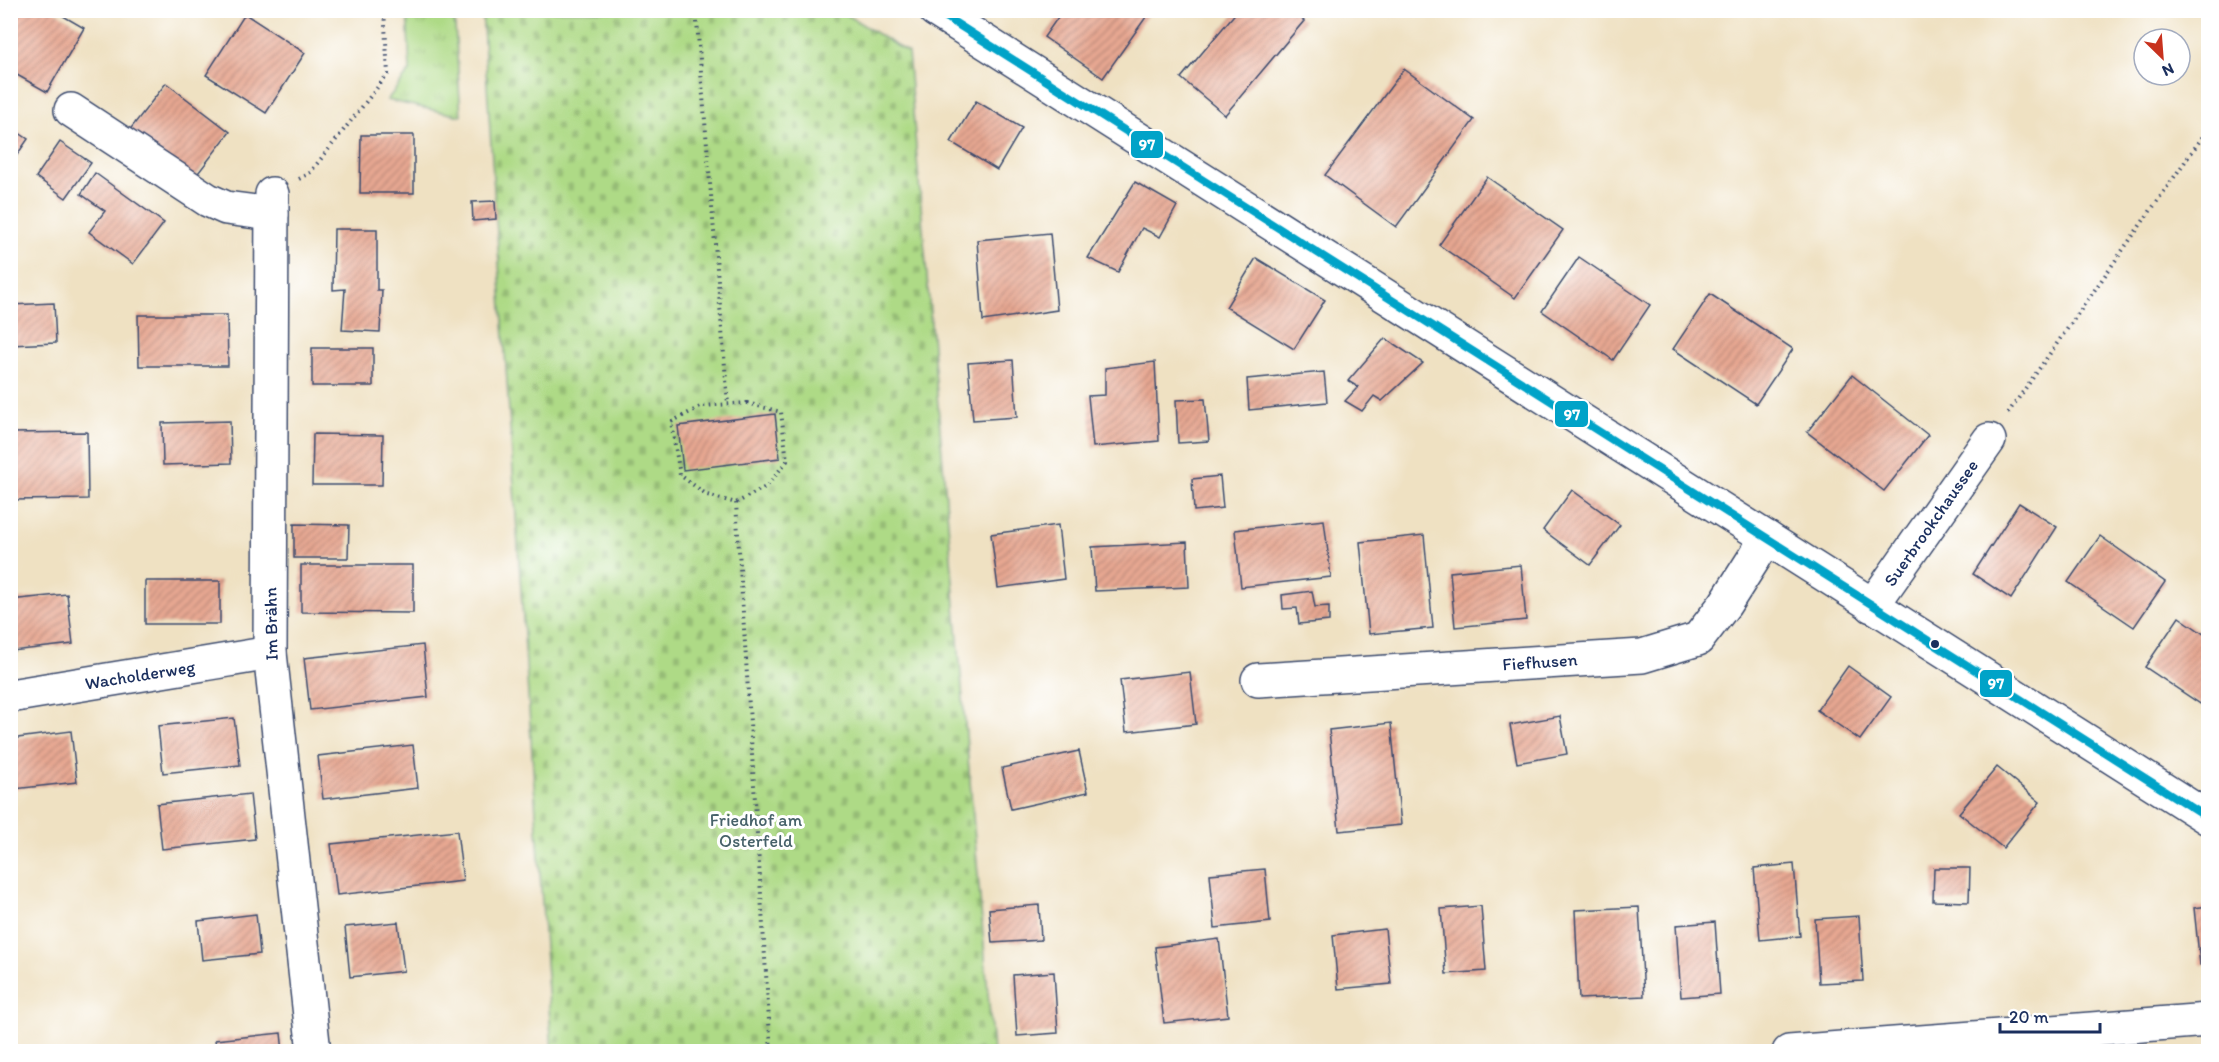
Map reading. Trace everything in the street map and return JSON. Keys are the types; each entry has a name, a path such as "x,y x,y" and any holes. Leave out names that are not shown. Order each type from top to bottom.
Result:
{"street":[{"path":"935,10 2208,818"},
{"path":"71,110 208,200 226,208 272,204"},
{"name":"Im Brähn","path":"272,204 270,653 314,1052"},
{"name":"Suerbrookchaussee","path":"1872,606 1989,440"},
{"name":"Fiefhusen","path":"1258,680 1642,656 1698,639 1725,604 1767,538"},
{"name":"Wacholderweg","path":"10,696 270,653"},
{"path":"1789,1052 2208,1020"}],"path":[{"path":"272,204 309,174 388,74 384,10"},
{"path":"696,10 728,404"},
{"path":"1989,440 2208,129"},
{"path":"747,403 782,412 787,461 767,486 736,503 707,495 680,475 671,422 702,406 747,403"},
{"path":"736,503 771,1052"}],"green space":[{"path":"407,11 454,11 461,116 387,100 410,71"},
{"name":"Friedhof am Osterfeld","path":"482,11 841,11 908,53 993,1051 552,1051"}],"building":[{"path":"18,10 53,10 84,28 47,92 10,71 10,23"},
{"path":"1063,10 1151,10 1103,78 1044,37"},
{"path":"1238,10 1292,10 1304,21 1225,115 1181,78"},
{"path":"245,14 305,53 266,113 206,75"},
{"path":"1404,69 1474,120 1396,227 1325,175"},
{"path":"166,83 230,132 192,181 128,132"},
{"path":"976,101 1022,128 997,170 951,142"},
{"path":"10,127 28,139 10,165"},
{"path":"361,135 414,135 414,193 360,193"},
{"path":"60,142 91,163 66,198 36,177"},
{"path":"95,173 164,223 133,264 89,232 105,211 81,194"},
{"path":"1487,177 1563,230 1515,298 1439,245"},
{"path":"1135,182 1177,206 1160,237 1142,228 1118,272 1088,258"},
{"path":"495,201 496,219 473,221 472,202"},
{"path":"334,229 377,229 377,290 382,290 380,332 342,330 345,289 333,290"},
{"path":"1050,233 1057,310 983,321 977,240"},
{"path":"1579,257 1650,305 1613,360 1542,311"},
{"path":"1256,258 1325,300 1294,349 1226,307"},
{"path":"1710,294 1793,349 1756,404 1673,349"},
{"path":"54,303 56,343 10,345 10,305"},
{"path":"138,315 227,315 228,366 139,366"},
{"path":"1385,338 1423,363 1382,401 1374,396 1362,411 1345,401 1358,387 1348,381"},
{"path":"312,348 373,348 373,386 312,386"},
{"path":"1013,360 1017,417 973,420 968,363"},
{"path":"1155,362 1159,441 1093,447 1088,396 1105,395 1105,368"},
{"path":"1324,372 1327,402 1249,410 1247,379"},
{"path":"1852,375 1928,435 1884,491 1807,432"},
{"path":"1205,399 1209,441 1178,443 1176,400"},
{"path":"775,414 780,458 683,470 678,426"},
{"path":"230,421 231,463 163,465 162,423"},
{"path":"87,432 88,499 10,500 10,433"},
{"path":"313,434 383,435 382,485 312,485"},
{"path":"1220,476 1223,508 1194,511 1192,479"},
{"path":"1572,490 1620,525 1590,565 1543,530"},
{"path":"2019,503 2057,527 2011,599 1973,574"},
{"path":"1324,520 1331,577 1241,587 1235,530"},
{"path":"294,524 349,525 348,558 294,558"},
{"path":"1058,525 1064,579 998,588 991,534"},
{"path":"1424,535 1433,628 1369,634 1360,542"},
{"path":"2100,536 2165,582 2134,627 2068,582"},
{"path":"1187,542 1189,587 1095,591 1092,547"},
{"path":"301,565 413,565 413,613 301,612"},
{"path":"1521,565 1526,620 1455,627 1450,572"},
{"path":"145,581 220,581 220,624 145,624"},
{"path":"1312,591 1315,607 1329,606 1329,621 1299,624 1297,608 1283,609 1282,595"},
{"path":"67,594 73,644 12,651 10,600"},
{"path":"2179,617 2208,637 2208,709 2145,667"},
{"path":"423,645 428,697 310,710 304,658"},
{"path":"1848,666 1891,697 1860,740 1817,710"},
{"path":"1190,672 1196,724 1126,732 1120,680"},
{"path":"1560,716 1567,754 1517,763 1510,725"},
{"path":"234,718 240,765 163,773 158,726"},
{"path":"1391,723 1401,825 1339,831 1329,730"},
{"path":"71,731 77,782 14,789 10,739"},
{"path":"413,745 418,788 323,799 318,756"},
{"path":"1079,751 1088,792 1011,809 1002,768"},
{"path":"1997,767 2040,802 2003,848 1959,813"},
{"path":"250,794 255,839 162,849 157,804"},
{"path":"457,831 463,881 337,895 331,844"},
{"path":"1794,864 1800,936 1760,940 1754,868"},
{"path":"1934,868 1970,868 1969,902 1933,901"},
{"path":"1265,869 1270,922 1215,928 1210,874"},
{"path":"1039,905 1041,940 992,943 989,909"},
{"path":"1481,906 1486,971 1446,974 1441,909"},
{"path":"2208,906 2208,964 2200,965 2194,908"},
{"path":"1639,907 1644,996 1579,999 1575,910"},
{"path":"256,914 260,954 202,960 198,921"},
{"path":"1859,916 1863,981 1819,983 1815,919"},
{"path":"398,922 404,971 350,977 345,927"},
{"path":"1715,922 1720,994 1681,997 1676,925"},
{"path":"1385,929 1391,984 1338,989 1333,935"},
{"path":"1219,939 1228,1016 1164,1023 1155,947"},
{"path":"1054,972 1058,1033 1017,1036 1013,975"},
{"path":"281,1033 283,1052 217,1052 215,1040"}],"transit line":[{"name":"97","path":"935,10 2208,818"}]}
